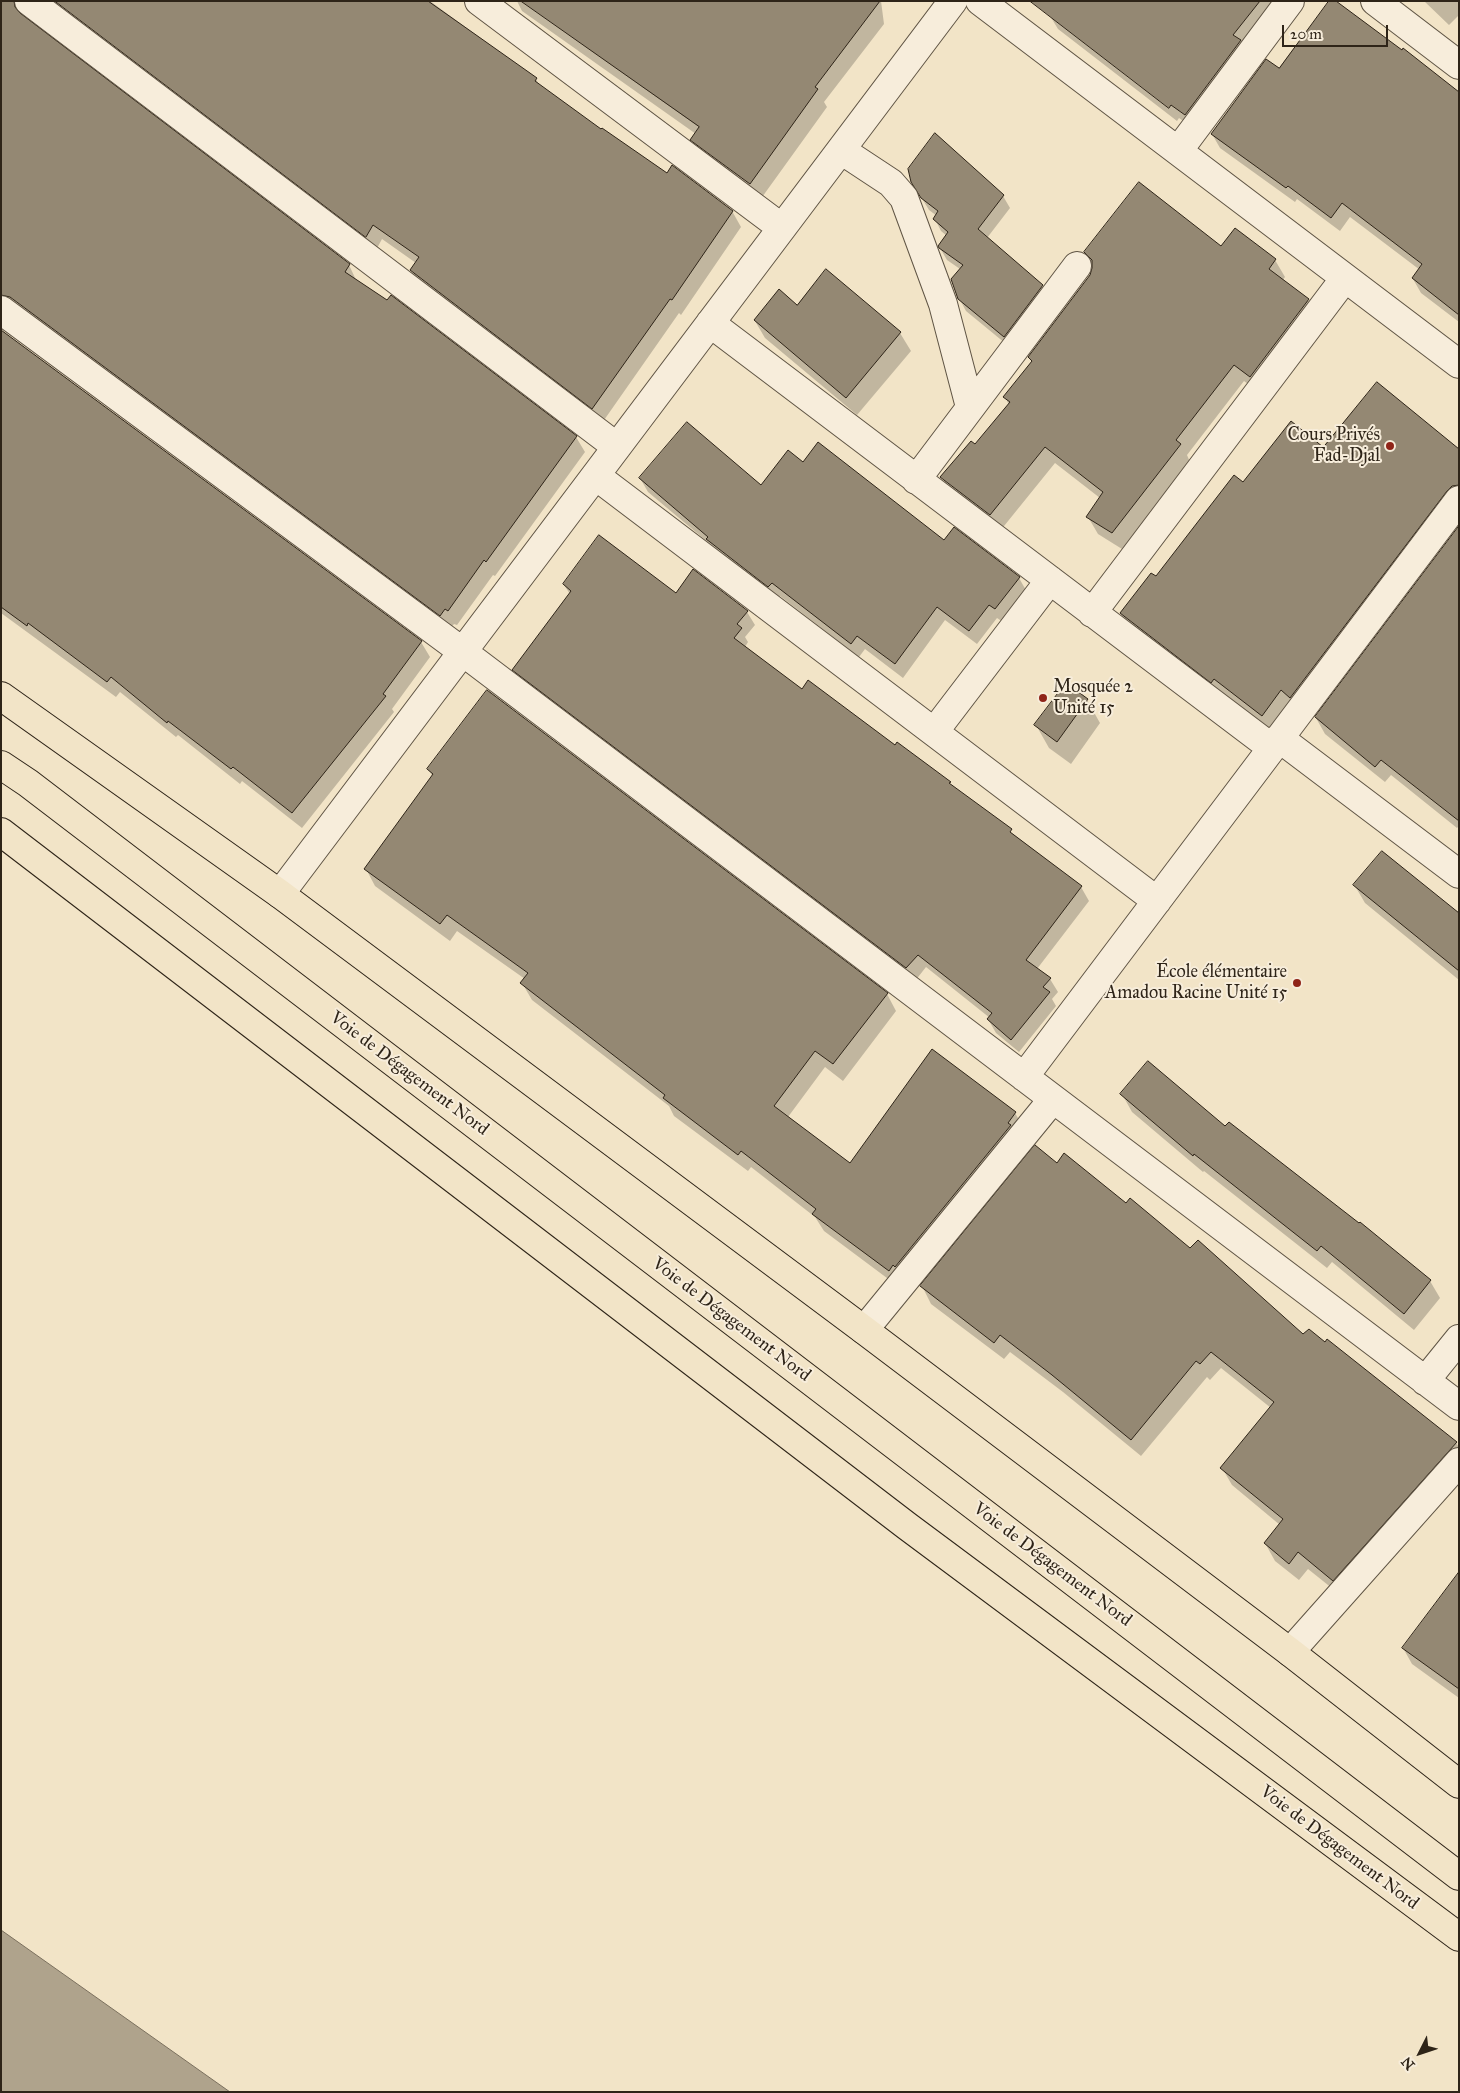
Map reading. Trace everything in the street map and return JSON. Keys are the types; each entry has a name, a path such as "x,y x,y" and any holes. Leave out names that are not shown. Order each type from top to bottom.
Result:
{"main road":[{"path":"1,696 280,894 1455,1774"},
{"name":"Voie de Dégagement Nord","path":"1,765 36,789 1459,1876"},
{"name":"Voie de Dégagement Nord","path":"1,832 907,1526 1459,1937"}],"street":[{"path":"29,1 617,447"},
{"path":"479,1 782,228"},
{"path":"280,894 953,1"},
{"path":"980,1 1459,364"},
{"path":"1178,151 1290,1"},
{"path":"1375,1 1459,65"},
{"path":"841,150 891,183 904,198 943,304 970,407"},
{"path":"916,480 1077,266"},
{"path":"1092,613 1345,278"},
{"path":"1,310 462,652 1459,1406"},
{"path":"710,323 1092,613 1275,743 1455,864"},
{"path":"596,476 1157,900"},
{"path":"1024,1077 1459,500"},
{"path":"934,732 1050,580"},
{"path":"864,1330 1053,1099"},
{"path":"1426,1381 1459,1339"},
{"path":"1290,1652 1459,1462"}],"shaded area":[{"path":"1,1930 230,2092 1,2092"}],"building":[{"path":"1,1 14,1 15,7 20,13 350,264 345,272 387,300 391,295 577,436 486,562 484,560 448,611 445,609 440,616 10,297 1,295"},
{"path":"55,1 428,1 537,78 535,81 601,129 667,173 672,165 733,211 672,300 670,299 592,409 410,270 419,257 373,225 366,237"},
{"path":"521,1 880,1 815,87 818,89 750,184 690,140 699,127"},
{"path":"1030,1 1260,1 1233,35 1241,40 1185,115 1171,105 1169,108"},
{"path":"1329,1 1336,1 1402,50 1403,48 1459,92 1459,315 1412,278 1422,264 1342,203 1331,218 1288,186 1286,188 1211,134 1266,59 1279,68"},
{"path":"935,133 1004,195 978,229 1043,285 1004,337 958,299 951,279 963,265 939,248 938,246 948,232 933,219 938,211 921,198 911,182 908,169"},
{"path":"1139,182 1221,246 1235,228 1276,259 1269,269 1309,299 1250,377 1234,365 1176,440 1181,444 1112,533 1086,517 1103,492 1045,447 990,515 940,477 971,441 975,444 1010,402 1003,397 1032,361 1028,357 1090,275 1092,260 1084,252"},
{"path":"826,269 901,332 846,398 754,320 779,289 797,305"},
{"path":"1,330 422,641 383,694 386,696 292,813 233,767 231,769 168,721 167,723 111,677 107,682 28,623 27,626 1,607"},
{"path":"1377,382 1459,449 1459,485 1452,486 1447,491 1290,698 1281,690 1262,716 1214,679 1211,683 1120,613 1151,573 1156,576 1234,475 1243,482 1291,421 1323,447"},
{"path":"687,422 761,485 788,450 803,462 818,442 944,540 954,527 1020,577 995,609 989,605 969,631 937,607 895,664 857,636 851,644 772,583 768,587 706,539 708,537 639,478"},
{"path":"1459,526 1459,821 1381,760 1375,767 1315,717"},
{"path":"599,535 676,593 693,569 748,611 737,624 742,628 734,638 802,689 808,680 895,745 897,742 1012,829 1010,832 1082,886 1026,960 1051,978 1043,987 1050,992 1011,1040 987,1019 992,1013 918,955 906,968 512,670 571,591 563,584"},
{"path":"1066,683 1088,699 1057,742 1034,725"},
{"path":"487,690 888,993 833,1064 815,1051 774,1106 850,1163 932,1049 1016,1112 1008,1123 1011,1125 895,1267 893,1265 889,1271 812,1214 816,1209 741,1151 738,1155 663,1098 665,1095 520,983 528,973 447,915 440,924 364,869 433,774 427,769"},
{"path":"1382,851 1459,913 1459,971 1353,885"},
{"path":"1148,1061 1225,1126 1229,1122 1360,1222 1431,1280 1404,1314 1321,1246 1317,1251 1194,1154 1193,1156 1120,1094"},
{"path":"1035,1145 1057,1163 1064,1153 1126,1203 1130,1198 1190,1248 1198,1240 1303,1334 1309,1329 1325,1342 1327,1339 1457,1442 1333,1581 1298,1552 1289,1564 1264,1543 1283,1519 1220,1468 1274,1402 1211,1352 1200,1364 1196,1361 1131,1440 1000,1335 994,1343 920,1286"},
{"path":"1459,1572 1459,1689 1402,1648"}],"place":[{"name":"Cours Privés Fad-Djal","path":"1390,446"},
{"name":"Mosquée 2 Unité 15","path":"1043,698"},
{"name":"École élémentaire Amadou Racine Unité 15","path":"1297,983"}]}
